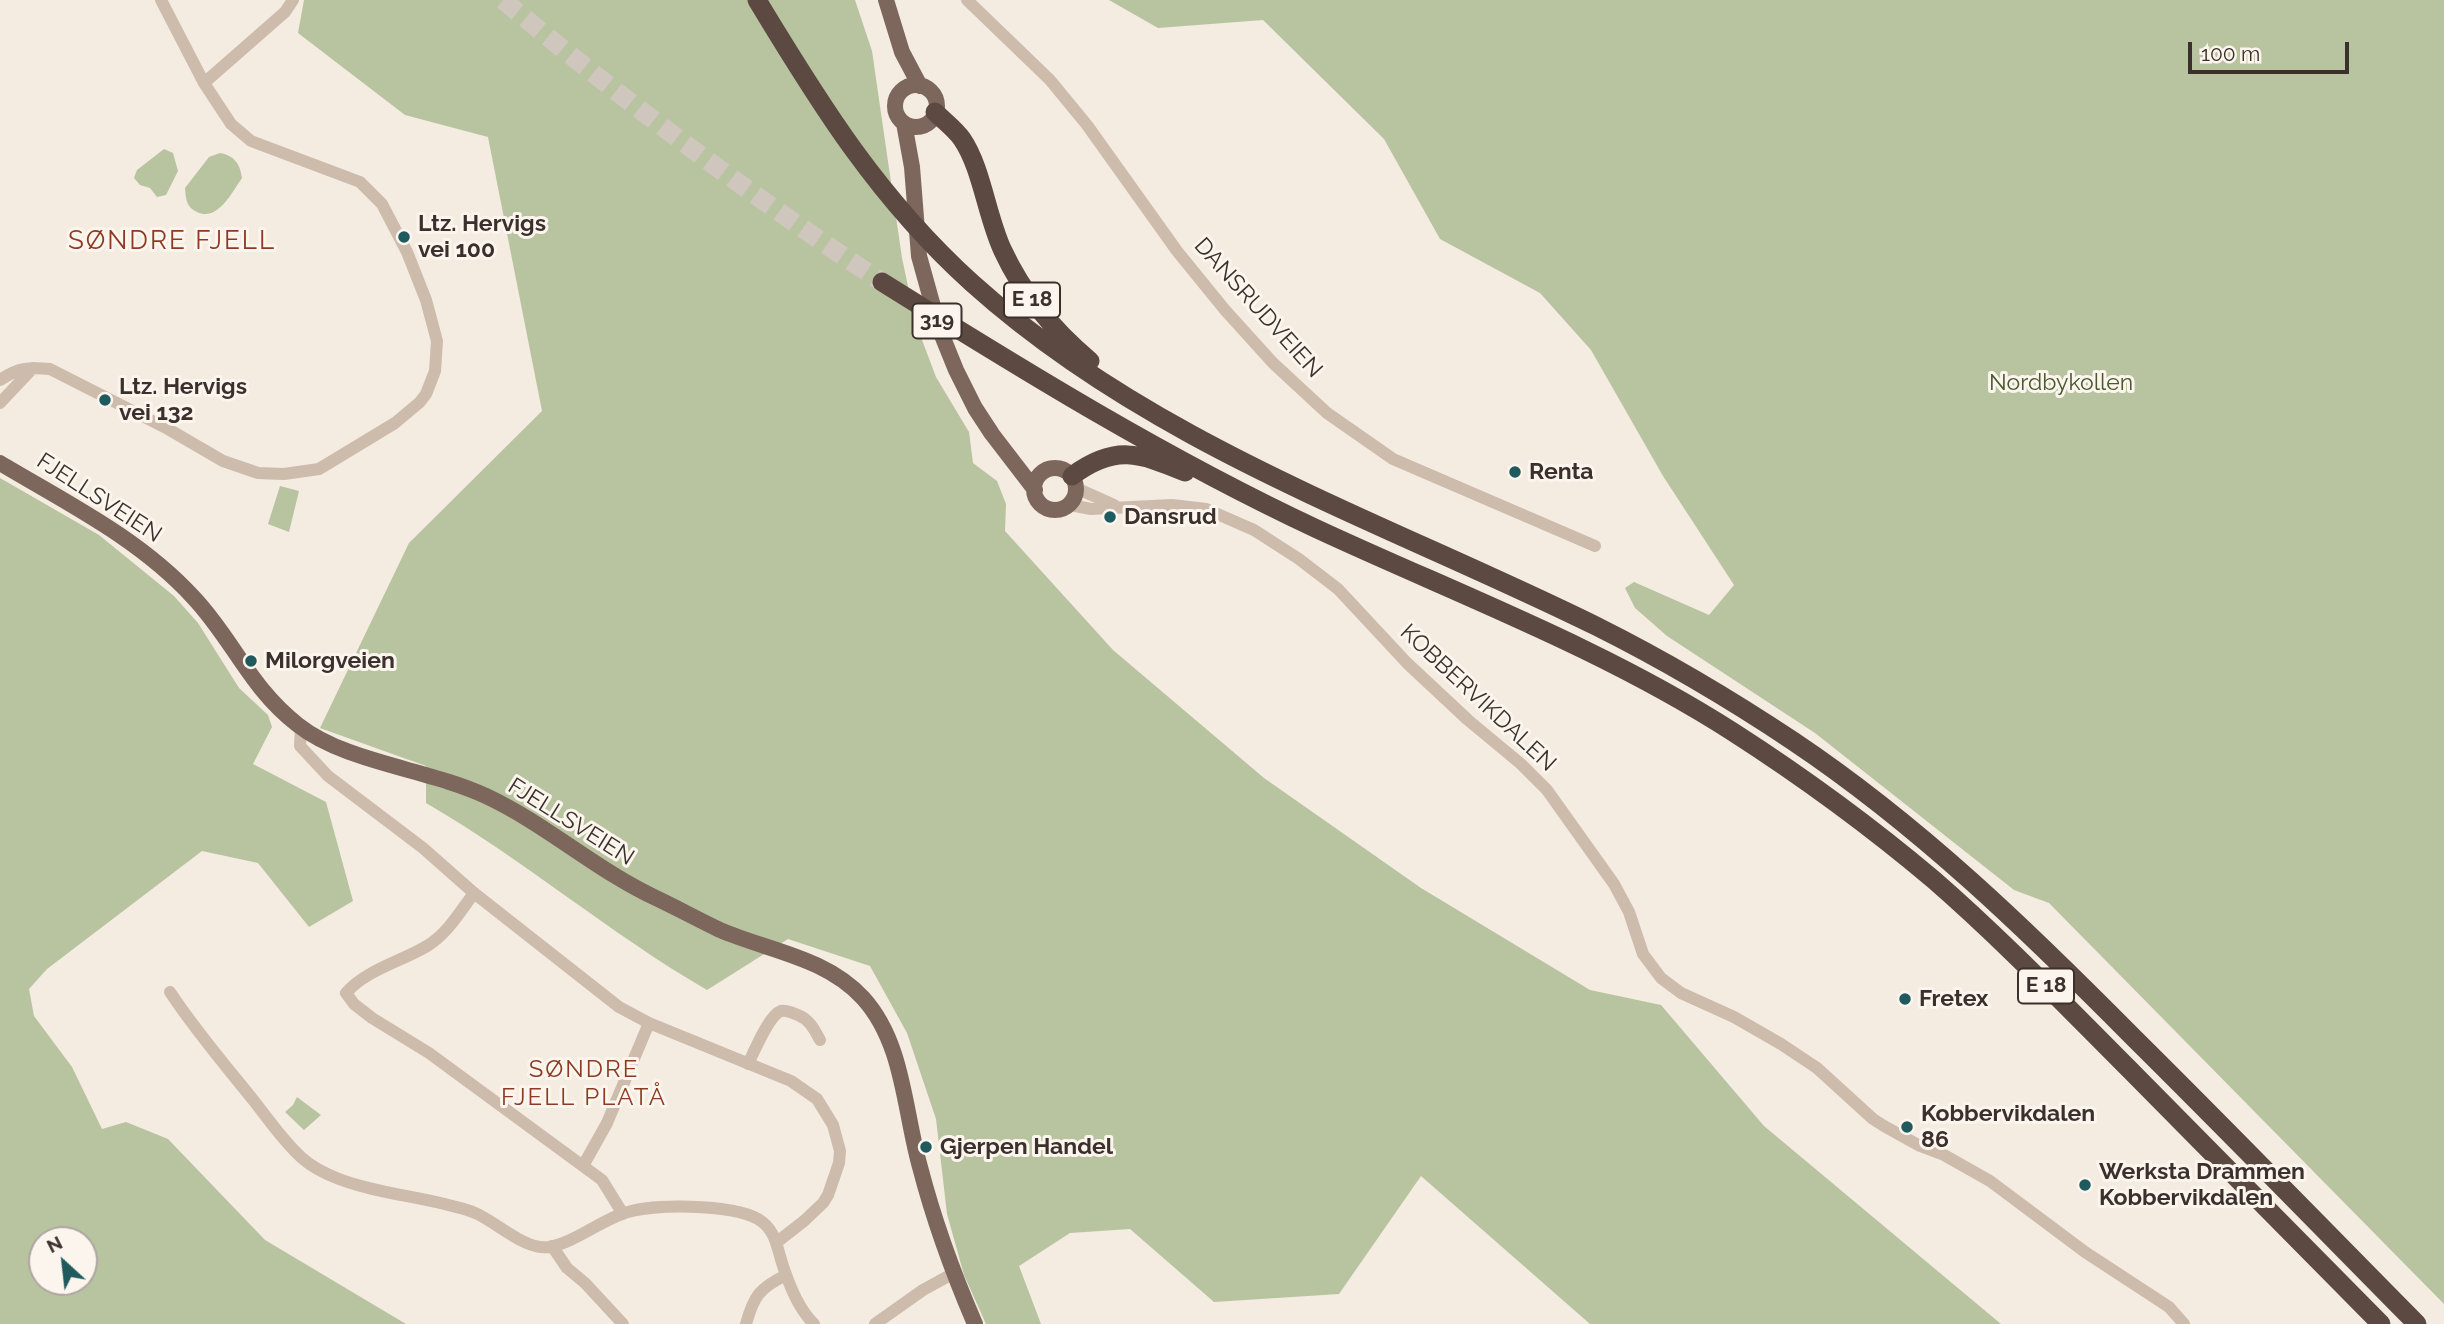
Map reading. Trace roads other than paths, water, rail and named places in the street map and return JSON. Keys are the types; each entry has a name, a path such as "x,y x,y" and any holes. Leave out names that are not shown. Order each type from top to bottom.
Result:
{"highway":[{"name":"E 18","path":"757,0 800,72 857,157 886,194 938,251 1010,315 1093,376 1195,438 1319,500 1599,628 1738,706 1843,775 1954,864 2025,929 2417,1324"},
{"name":"E 18","path":"928,119 956,132 966,146 1003,251 1032,302 1070,344 1090,361 1195,438"},
{"name":"E 18","path":"882,282 1027,371 1180,458 1314,527 1588,650 1728,729 1828,796 1936,882 2006,946 2381,1324"},
{"name":"E 18","path":"1074,482 1104,457 1140,457 1187,473 1241,501 1314,527"}],"main road":[{"name":"319","path":"886,0 912,87"},
{"name":"319","path":"912,167 933,96 929,90 912,87 897,96 895,106 897,115 904,122 912,167 919,256 939,328 975,408 1035,490 1038,501 1047,509 1059,510 1070,505"},
{"path":"904,122 912,126 928,119"},
{"name":"319","path":"1012,458 1045,471 1059,469 1074,482"},
{"name":"FJELLSVEIEN","path":"0,463 149,555 195,598 260,689 302,728 338,747 483,795 543,829 595,865 653,897 722,930 822,967 849,986 875,1014 895,1057 919,1165 954,1273 975,1324"},
{"path":"1035,490 1037,479 1045,471"},
{"path":"1070,505 1074,499 1074,482"}],"street":[{"path":"0,380 15,370 50,369 168,429 223,461 258,473 284,474 319,469 395,422 426,394 435,370 438,351 435,331 411,262 382,204 359,181 251,141 231,124 204,83 161,0"},
{"path":"204,83 285,12 293,0"},
{"name":"DANSRUDVEIEN","path":"967,0 1050,80 1087,125 1177,251 1225,310 1273,363 1327,412 1393,459 1595,546"},
{"path":"0,403 33,368"},
{"name":"KOBBERVIKDALEN","path":"1074,482 1117,506"},
{"name":"KOBBERVIKDALEN","path":"1070,505 1091,509 1171,505 1206,509 1236,520 1275,542 1321,575 1357,608 1407,663 1468,720 1521,764 1546,790 1615,884 1629,912 1643,954 1661,978 1681,993 1734,1017 1781,1044 1817,1068 1884,1126 1990,1181 2085,1252 2169,1307 2184,1324"},
{"path":"302,728 300,746 315,764 619,1007 649,1023 791,1081 817,1099 830,1117 839,1151 839,1163 828,1195 816,1211 777,1242"},
{"path":"474,893 445,932 428,945 354,985 346,993 354,1004 372,1018 429,1053 602,1180 622,1213"},
{"path":"170,992 186,1016 292,1148 316,1168 340,1180 467,1210 538,1247 552,1246 622,1213 651,1207 720,1210 751,1215 766,1225 777,1242 786,1275 799,1305 814,1324"},
{"path":"748,1064 767,1027 781,1011 806,1018 820,1040"},
{"path":"583,1166 607,1123 649,1023"},
{"path":"552,1246 567,1268 585,1283 623,1324"},
{"path":"875,1324 923,1290 954,1273"},
{"path":"746,1324 754,1298 762,1289 786,1275"}],"tunnel":[{"path":"503,0 688,146 882,282"}],"place":[{"name":"Ltz. Hervigs vei 100","path":"404,237"},
{"name":"Ltz. Hervigs vei 132","path":"105,400"},
{"name":"Renta","path":"1515,472"},
{"name":"Dansrud","path":"1110,517"},
{"name":"Milorgveien","path":"251,661"},
{"name":"Fretex","path":"1905,999"},
{"name":"Kobbervikdalen 86","path":"1907,1127"},
{"name":"Gjerpen Handel","path":"926,1147"},
{"name":"Werksta Drammen Kobbervikdalen","path":"2085,1185"}],"district":[{"name":"SØNDRE FJELL","path":"172,241"},
{"name":"SØNDRE FJELL PLATÅ","path":"584,1084"}],"park label":[{"name":"Nordbykollen","path":"2061,383"}]}
